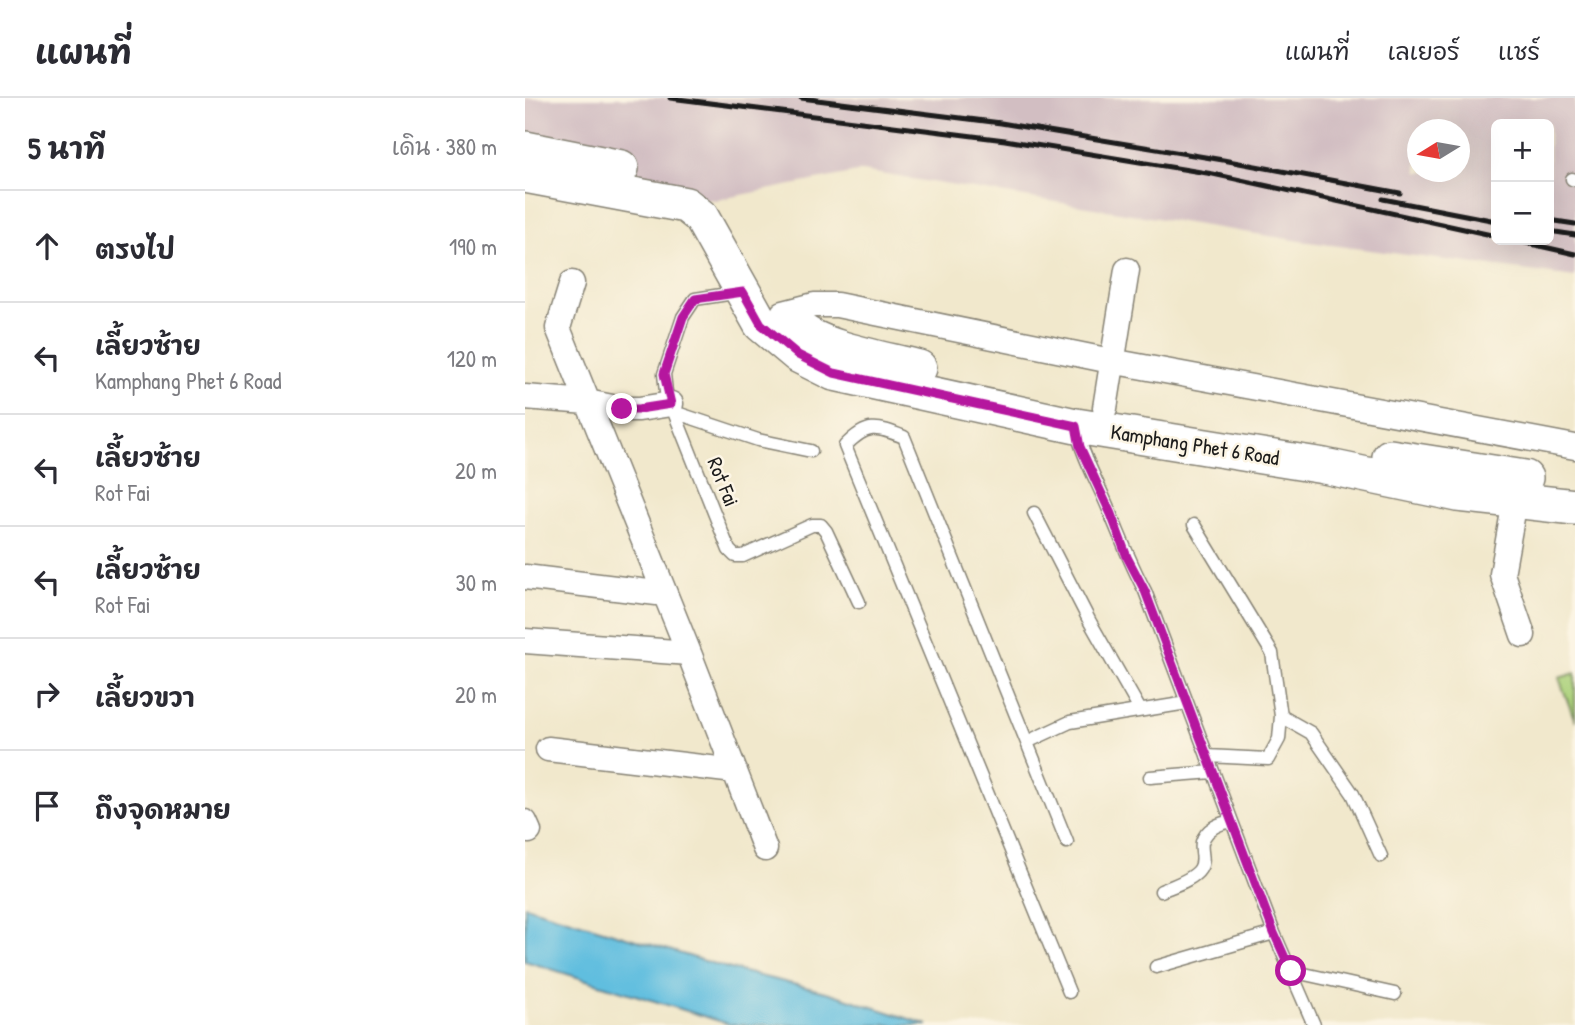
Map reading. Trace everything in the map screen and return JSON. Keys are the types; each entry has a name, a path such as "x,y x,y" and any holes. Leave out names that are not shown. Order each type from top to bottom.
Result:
{"street":[{"name":"Kamphang Phet 6 Road","path":"525,149 632,170 684,184 712,200 728,217 774,305 801,331 829,344 1015,392 1516,489 1575,507"},
{"name":"Kamphang Phet 6 Road","path":"525,175 686,205 701,217 761,324 798,355 834,373 1076,426 1324,466 1458,494 1575,485"},
{"path":"1105,408 1127,270"},
{"path":"572,283 558,328 765,849"},
{"path":"783,313 814,305 837,305 1111,361 1575,447"},
{"path":"525,397 587,401 622,409 673,408"},
{"path":"1523,635 1502,574 1525,437"},
{"path":"525,577 665,594"},
{"path":"525,641 689,653"},
{"path":"548,749 735,771"}],"lane":[{"name":"Rot Fai","path":"743,292 695,299 683,317 664,374 673,408 729,550 735,556 743,556 812,526 821,525 827,531 859,602"},
{"path":"673,408 758,440 811,450"},
{"path":"1076,426 1080,447 1111,514 1127,557 1145,591 1274,933 1314,1025"},
{"path":"1067,842 904,437 880,428 860,430 845,446 1069,992"},
{"path":"1034,513 1090,622 1140,710"},
{"path":"1194,525 1272,653 1281,716 1279,739 1268,759 1207,756"},
{"path":"1027,741 1070,722 1187,703"},
{"path":"1281,716 1311,733 1353,794 1381,856"},
{"path":"1150,777 1213,772"},
{"path":"1161,891 1198,873 1204,861 1201,844 1208,831 1224,822 1233,822"},
{"path":"1156,967 1274,933"},
{"path":"1291,971 1395,994"}],"shaded area":[{"path":"525,98 1575,98 1575,277 1301,241 862,171 716,200 600,193 525,183"}],"green space":[{"path":"1575,673 1575,721 1559,678"}],"water":[{"path":"525,906 731,969 830,993 928,1025 732,1025 525,961"}],"railway":[{"path":"670,98 1005,140 1213,174 1491,235"},
{"path":"801,98 1001,123 1400,193"},
{"path":"1383,199 1491,220"},
{"path":"1554,221 1575,224"},
{"path":"1554,232 1575,235"},
{"path":"1535,245 1575,254"}],"route":[{"path":"622,409 671,404 664,374 683,317 695,299 743,292 761,324 798,355 834,373 1076,426 1080,447 1111,514 1127,557 1145,591 1274,933 1291,971"}]}
